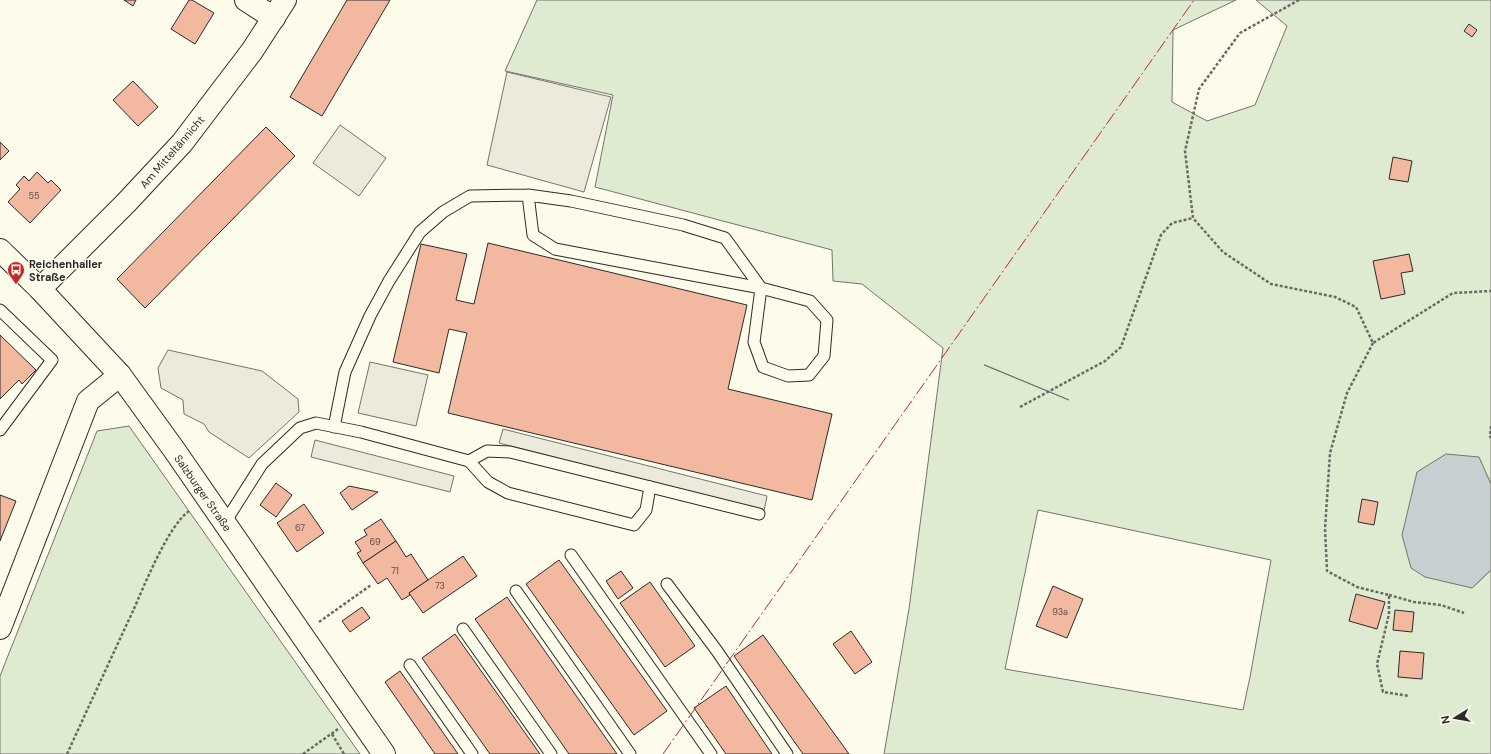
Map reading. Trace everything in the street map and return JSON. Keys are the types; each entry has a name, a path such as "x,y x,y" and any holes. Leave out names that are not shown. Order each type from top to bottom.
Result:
{"street":[{"path":"246,0 280,9"},
{"name":"Am Mitteltännicht","path":"40,289 182,143 228,84 280,9"},
{"name":"Salzburger Straße","path":"0,250 40,289 120,375 384,754"},
{"path":"0,628 88,401 120,375"}],"lane":[{"path":"334,427 345,372 370,316 389,281 420,232 443,212 470,196 528,195 570,201 683,225 724,238 761,288 754,342 763,367 788,376 809,374 824,356 827,320 810,301 761,288 555,249 533,235 528,195"},
{"path":"0,310 52,360 0,430"},
{"path":"224,524 262,464 300,428 316,423 361,432 469,461 488,482 508,493 634,524 646,510 650,487"},
{"path":"469,461 487,451 510,452 759,514"},
{"path":"571,555 711,754"},
{"path":"666,584 717,651 787,754"},
{"path":"516,591 630,754"},
{"path":"463,629 551,754"},
{"path":"410,665 472,754"}],"path":[{"path":"1299,0 1240,33 1199,89 1185,150 1193,218 1223,252 1271,284 1335,297 1356,307 1374,343"},
{"path":"1020,406 1105,361 1121,347 1161,235 1172,224 1193,218"},
{"path":"1464,613 1441,605 1414,602 1357,587 1327,571 1325,528 1330,453 1347,393 1374,343 1453,293 1491,291"},
{"path":"1491,426 1491,438"},
{"path":"67,754 168,538 185,514 193,508"},
{"path":"317,623 371,585"},
{"path":"1389,595 1389,614 1377,664 1383,692 1410,696"},
{"path":"303,754 340,728"},
{"path":"332,734 344,754"}],"green space":[{"path":"537,0 1236,0 1173,30 1172,102 1207,121 1255,105 1287,26 1256,0 1491,0 1491,484 1478,457 1472,588 1491,570 1491,754 884,754 909,609 943,348 862,284 833,281 832,250 595,187 613,95 505,71","holes":["984,365 985,365 1069,400","1038,510 1271,560 1243,710 1005,669"]},
{"path":"129,426 360,754 0,754 0,676 97,431"}],"shaded area":[{"path":"507,72 611,97 584,192 487,165"},
{"path":"340,125 386,158 359,196 313,163"},
{"path":"168,350 262,371 298,399 299,412 249,458 209,432 204,424 184,414 183,400 161,388 158,368"},
{"path":"370,362 428,375 416,426 358,413"},
{"path":"503,429 767,496 764,511 499,443"},
{"path":"315,440 454,476 450,492 311,457"},
{"path":"1446,454 1479,457 1491,484 1491,570 1472,588 1425,577 1411,568 1402,535 1417,472"}],"building":[{"path":"124,0 136,0 133,6"},
{"path":"189,0 192,0 214,13 195,44 171,29"},
{"path":"347,0 390,0 322,116 290,97"},
{"path":"1469,24 1477,30 1472,37 1464,31"},
{"path":"133,81 158,107 138,126 113,100"},
{"path":"266,127 295,156 145,308 117,279"},
{"path":"0,142 9,151 0,160"},
{"path":"1393,157 1412,161 1408,182 1389,179"},
{"path":"37,172 48,183 51,180 61,190 30,223 8,202 20,189 16,185 24,176 29,181"},
{"path":"488,243 747,305 728,389 832,414 812,500 448,413 467,333 449,329 439,373 393,362 421,244 467,254 456,300 474,304"},
{"path":"1409,254 1413,271 1401,273 1405,294 1381,299 1373,261"},
{"path":"0,335 36,370 22,384 19,380 0,399"},
{"path":"276,483 292,495 276,517 260,505"},
{"path":"349,486 378,492 352,510 340,493"},
{"path":"0,495 16,501 0,541"},
{"path":"1362,499 1378,502 1374,525 1358,522"},
{"path":"304,504 324,533 297,552 277,523"},
{"path":"381,519 396,541 363,563 357,553 361,551 355,542 367,535 364,530"},
{"path":"396,541 406,557 411,554 428,580 409,593 410,595 402,600 387,578 378,584 363,563"},
{"path":"463,556 477,576 423,613 409,593"},
{"path":"559,560 667,711 634,735 526,584"},
{"path":"621,571 633,588 618,599 606,581"},
{"path":"650,582 695,646 665,667 620,603"},
{"path":"1053,586 1083,599 1067,638 1036,626"},
{"path":"1356,594 1385,602 1377,629 1349,621"},
{"path":"507,597 617,754 569,754 475,619"},
{"path":"362,607 370,618 350,632 342,621"},
{"path":"1395,610 1414,612 1412,632 1393,630"},
{"path":"851,631 872,662 855,674 833,644"},
{"path":"455,634 540,754 490,754 422,658"},
{"path":"763,635 849,754 803,754 734,656"},
{"path":"1400,651 1424,653 1422,679 1398,677"},
{"path":"400,671 458,754 435,754 385,682"},
{"path":"726,686 772,754 726,754 694,708"}],"power":[{"path":"663,754 1194,0"}],"place":[{"name":"Reichenhaller Straße","path":"16,285"}]}
